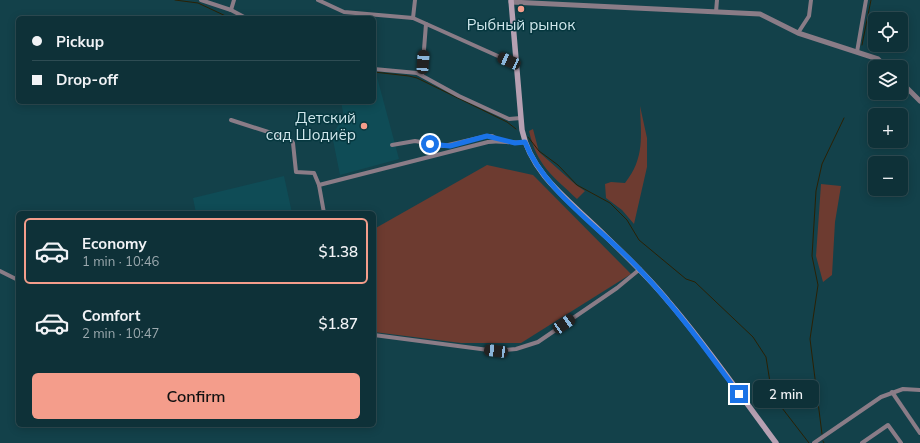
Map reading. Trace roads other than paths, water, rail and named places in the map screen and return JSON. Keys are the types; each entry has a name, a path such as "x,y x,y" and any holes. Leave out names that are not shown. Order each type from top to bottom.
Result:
{"main road":[{"path":"511,1 521,118 525,142 531,158 544,177 640,270 674,307 776,443"}],"street":[{"path":"201,0 231,10 242,16"},
{"path":"231,10 234,0"},
{"path":"318,0 344,12 413,18 509,61 516,60"},
{"path":"413,18 415,0"},
{"path":"716,12 717,0"},
{"path":"798,33 809,16 811,0"},
{"path":"857,52 866,0"},
{"path":"511,1 555,2 760,14 798,33 879,60"},
{"path":"422,75 426,24"},
{"path":"376,69 406,71 422,75 459,96 509,119 521,118"},
{"path":"908,89 920,101"},
{"path":"231,120 290,139 293,143 296,172 314,173 319,185 324,211"},
{"path":"392,145 415,141 444,146 487,136 492,136 499,140 515,143 525,142"},
{"path":"319,185 499,140"},
{"path":"376,335 496,351 516,349 538,342 640,270"},
{"path":"0,271 16,279"},
{"path":"814,443 881,397 903,389 920,390"},
{"path":"892,392 920,433"},
{"path":"862,443 888,425 901,443"}],"waterway":[{"path":"175,0 198,3 226,16"},
{"path":"862,45 871,0"},
{"path":"376,72 417,78 507,122 516,129"},
{"path":"822,434 810,339 818,285 812,256 816,191 822,164 844,118"},
{"path":"528,137 539,151 558,165 577,185 610,203 627,220 639,240 686,279 695,282 753,337 766,357 772,395 809,443"}],"place":[{"name":"Рыбный рынок","path":"521,9"},
{"name":"Детский сад Шодиёр","path":"364,126"}]}
